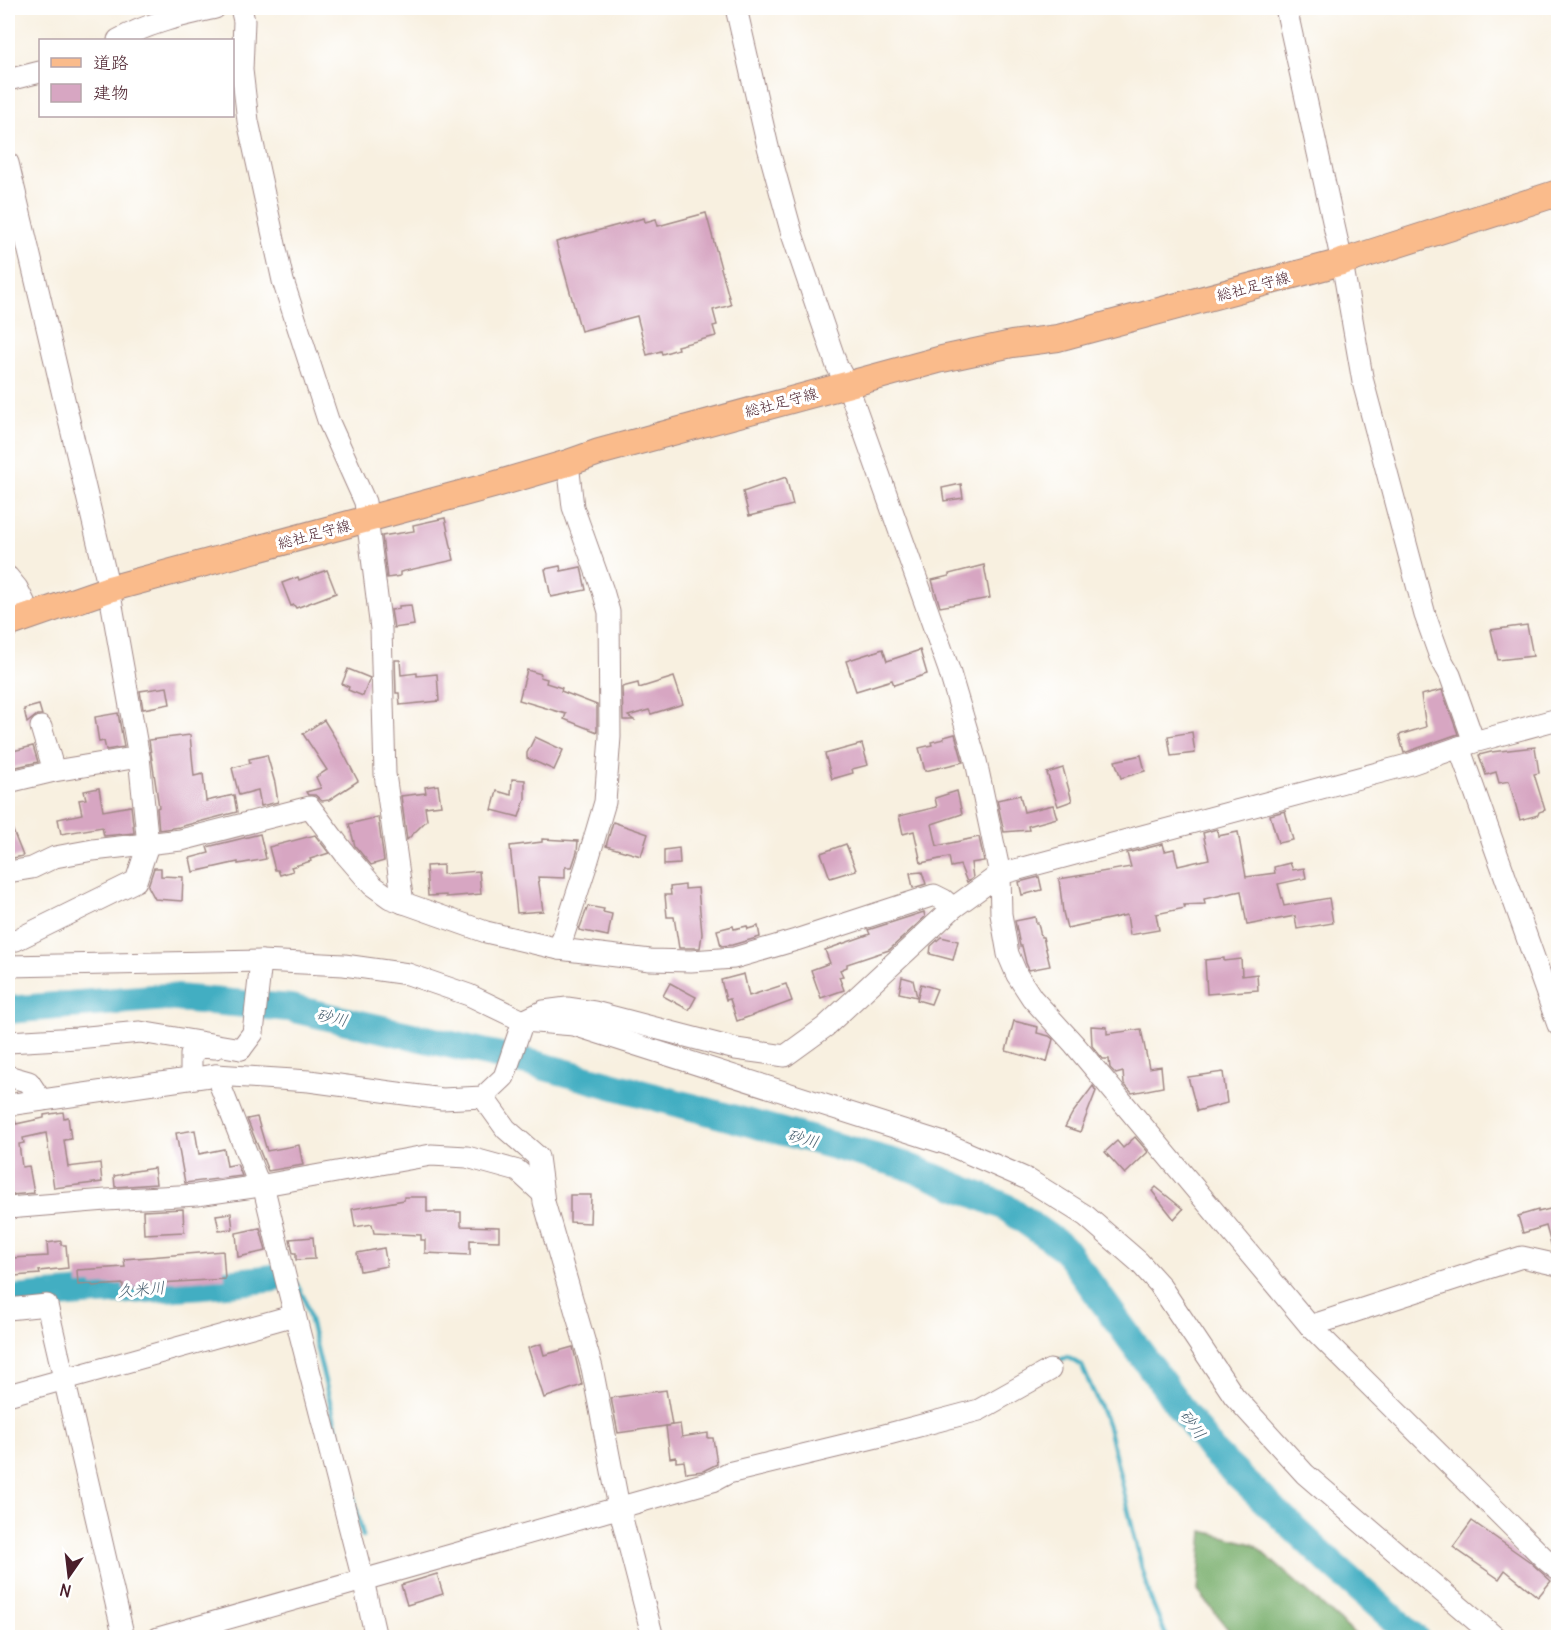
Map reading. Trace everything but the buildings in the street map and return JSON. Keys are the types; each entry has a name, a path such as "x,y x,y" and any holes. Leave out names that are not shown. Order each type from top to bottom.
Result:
{"main road":[{"name":"総社足守線","path":"8,624 109,589 367,520 568,464 599,452 942,358 1012,344 1058,338 1342,262 1558,193"}],"street":[{"path":"120,39 155,23 214,8"},
{"path":"241,8 244,21 242,70 248,121 283,280 328,420 365,502 381,629 385,774 403,903"},
{"path":"736,8 768,147 792,234 837,366 847,384 949,670 976,760 1000,874 1000,914 1008,954 1017,975 1032,998 1074,1044 1310,1326 1558,1570"},
{"path":"1286,8 1342,262 1363,382 1425,615 1440,657 1450,675 1467,744 1558,1025"},
{"path":"8,80 39,72"},
{"path":"8,163 109,589 139,757 148,845 135,881 10,935"},
{"path":"559,949 605,802 610,737 609,612 573,507 568,464"},
{"path":"8,577 17,588 31,616"},
{"path":"8,1105 216,1075 309,1081 442,1099 483,1097 504,1077 520,1027 544,1011 567,1008 594,1012 736,1049 785,1056 825,1027 953,908 1000,874 1411,764 1467,744 1558,719"},
{"path":"41,727 54,771"},
{"path":"8,782 54,771 139,757"},
{"path":"8,872 32,868 55,857 93,850 181,840 310,807 372,885 390,898 486,932 559,949 650,960 692,961 734,958 934,895 953,908"},
{"path":"241,1049 253,1033 261,960"},
{"path":"8,966 261,960 344,965 408,974 469,995 520,1027 573,1025 947,1144 1027,1179 1086,1216 1139,1262 1159,1284 1234,1396 1305,1474 1496,1638"},
{"path":"8,1042 140,1032 241,1049"},
{"path":"191,1078 190,1055 200,1047 241,1049"},
{"path":"216,1075 266,1193 285,1279 376,1638"},
{"path":"8,1076 29,1082 41,1100"},
{"path":"483,1097 506,1129 538,1157 542,1193 592,1368 618,1503 653,1638"},
{"path":"8,1208 197,1195 431,1155 467,1157 518,1171 542,1193"},
{"path":"1310,1326 1522,1257 1558,1265"},
{"path":"8,1309 47,1305 124,1638"},
{"path":"8,1395 295,1315"},
{"path":"158,1638 363,1580 618,1503 713,1481 728,1473 979,1410 1050,1370"}],"green space":[{"path":"1203,1531 1253,1544 1358,1637 1234,1637 1198,1591"}],"waterway":[{"name":"砂川","path":"8,1010 165,997 290,1008 527,1062 904,1165 1004,1206 1064,1248 1212,1451 1335,1567 1415,1638"},
{"name":"久米川","path":"13,1299 274,1278"},
{"path":"295,1281 305,1300 363,1536"},
{"path":"1053,1363 1067,1357 1082,1366 1108,1426 1150,1597 1167,1638"}]}
